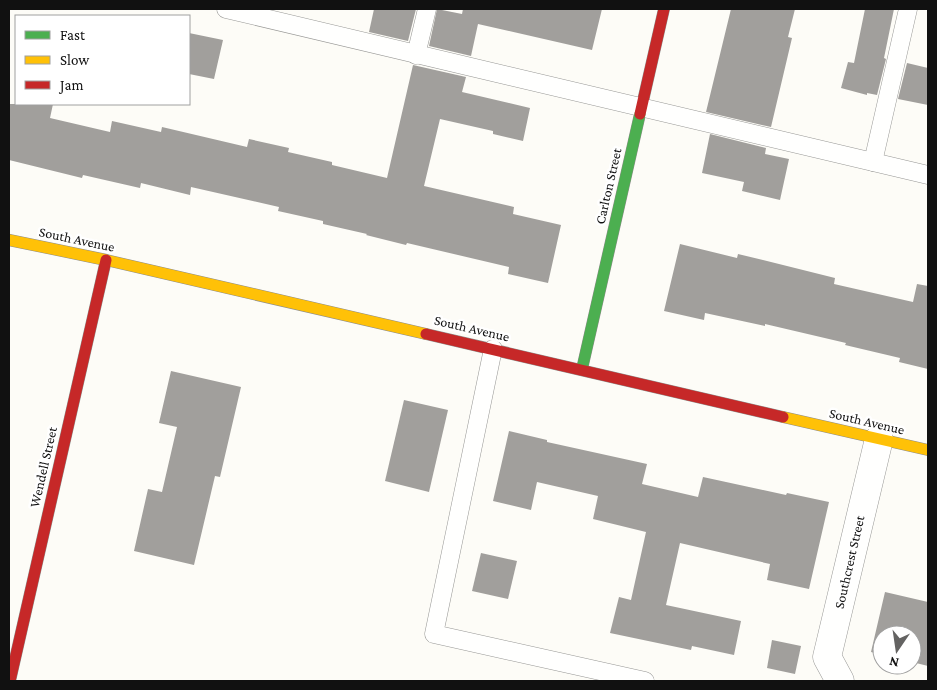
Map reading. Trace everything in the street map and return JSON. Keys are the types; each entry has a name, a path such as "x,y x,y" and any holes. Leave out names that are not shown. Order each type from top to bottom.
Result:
{"street":[{"name":"Carlton Street","path":"582,369 664,9"},
{"name":"South Avenue","path":"9,240 106,260 492,348 928,450"},
{"name":"Wendell Street","path":"10,681 106,260"},
{"name":"Southcrest Street","path":"840,681 826,657 879,439"}],"lane":[{"path":"226,9 928,175"},
{"path":"416,54 426,9"},
{"path":"873,162 908,9"},
{"path":"492,348 434,634 645,681"}],"building":[{"path":"374,9 416,9 408,41 369,32"},
{"path":"437,9 462,14 463,9 602,9 592,50 478,24 471,56 429,46"},
{"path":"731,9 795,9 788,37 792,38 771,127 706,112"},
{"path":"865,9 894,9 884,58 886,59 877,95 867,93 867,95 841,88 848,62 854,63"},
{"path":"190,33 223,40 214,79 190,74"},
{"path":"907,63 928,68 928,105 898,99"},
{"path":"413,65 466,77 462,92 530,108 523,141 493,134 493,131 440,119 424,186 514,207 513,214 561,225 548,283 508,274 509,267 407,243 406,245 323,224 323,221 278,211 279,207 191,187 190,195 141,183 140,188 83,175 82,178 9,160 9,104 53,105 50,118 110,132 112,121 161,132 162,127 247,147 249,139 289,148 288,152 332,162 332,165 387,178"},
{"path":"710,134 766,148 765,154 789,159 780,200 742,191 744,182 702,173"},
{"path":"680,244 737,258 738,254 779,264 835,278 834,284 913,302 917,284 928,286 928,369 899,362 900,358 845,345 846,343 765,324 765,326 705,313 704,320 664,311"},
{"path":"171,371 241,387 220,477 215,476 194,565 134,551 148,489 162,492 177,427 159,423"},
{"path":"404,400 448,410 429,492 385,481"},
{"path":"509,431 547,440 547,442 647,464 642,484 698,497 703,477 786,495 787,493 829,502 809,589 767,580 770,564 680,543 666,605 741,621 734,655 692,646 691,650 610,633 619,597 631,600 646,532 593,519 598,496 537,482 531,510 493,501"},
{"path":"481,553 517,561 508,599 472,591"},
{"path":"885,592 928,602 928,666 922,664 922,625 877,625"},
{"path":"772,640 801,646 795,674 767,668"}],"traffic: fast":[{"path":"582,369 640,114"}],"traffic: slow":[{"path":"9,240 106,260 426,334"},
{"path":"783,417 928,450"}],"traffic: jam":[{"path":"640,114 664,9"},
{"path":"10,681 106,260"},
{"path":"426,334 783,417"}]}
